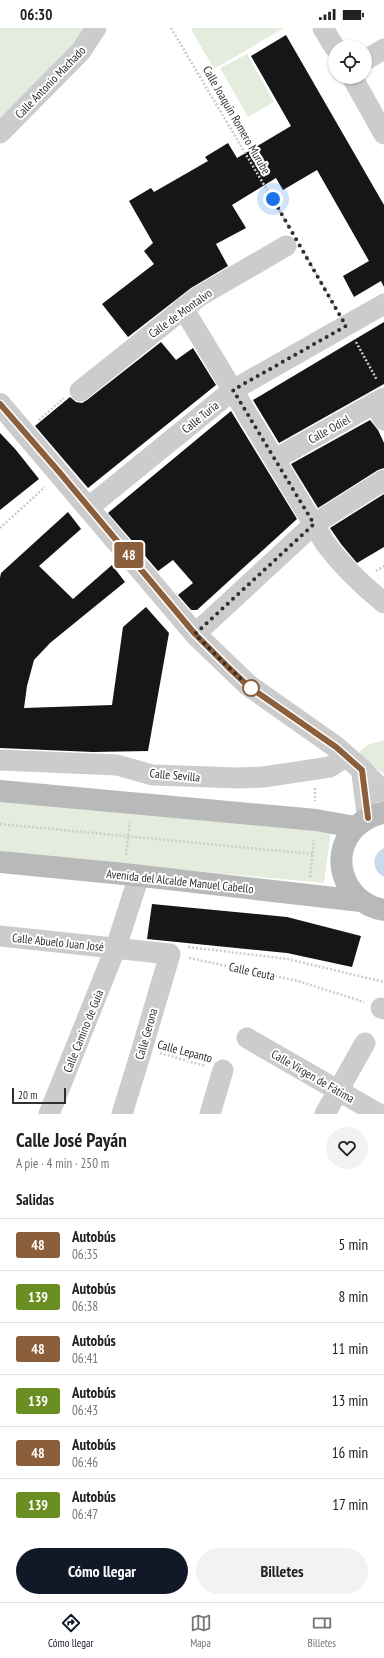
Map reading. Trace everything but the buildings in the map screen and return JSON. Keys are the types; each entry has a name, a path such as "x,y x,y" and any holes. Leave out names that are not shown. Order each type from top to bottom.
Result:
{"main road":[{"path":"0,791 316,820 369,819"},
{"path":"369,819 345,841 341,857 342,874 349,889 361,901 384,910"},
{"name":"Avenida del Alcalde Manuel Cabello","path":"0,862 361,901"}],"street":[{"name":"Calle Antonio Machado","path":"0,133 81,51 96,28"},
{"path":"323,28 330,40"},
{"path":"372,56 384,49"},
{"path":"356,84 384,134"},
{"name":"Calle de Montalvo","path":"80,391 183,308 206,292 293,242"},
{"name":"Calle Turia","path":"88,508 233,390 384,304"},
{"path":"183,308 325,543 337,559 359,582 384,603"},
{"name":"Calle Odiel","path":"275,459 381,401"},
{"path":"0,404 195,634 248,686 336,747 362,770 384,793"},
{"path":"195,634 314,524 384,480"},
{"name":"Calle Sevilla","path":"0,760 117,765 152,775 239,778 262,777 330,767 345,755"},
{"path":"362,770 369,819"},
{"name":"Calle Camino de Guía","path":"49,1114 116,947 139,876"},
{"name":"Calle Abuelo Juan José","path":"0,936 116,947"},
{"path":"116,947 170,954"},
{"name":"Calle Gerona","path":"122,1114 170,954"},
{"name":"Calle Virgen de Fátima","path":"247,1038 379,1114"},
{"path":"325,1114 365,1042"},
{"path":"210,1114 223,1070"}],"path":[{"name":"Calle Joaquín Romero Murube","path":"171,28 293,242 346,326 381,401"},
{"path":"25,432 72,391 80,391"},
{"path":"0,528 60,473"},
{"path":"0,824 312,854"},
{"path":"170,954 179,946 288,959 384,982"},
{"name":"Calle Ceuta","path":"170,954 298,981 383,1008"},
{"name":"Calle Lepanto","path":"142,1049 223,1070"}],"green space":[{"path":"0,28 87,28 76,45 0,123"},
{"path":"284,28 214,69 191,29"},
{"path":"247,54 274,102 248,117 220,68"},
{"path":"384,740 384,774 357,754 367,745"},
{"path":"0,801 331,831 324,883 0,853"}],"water":[{"path":"384,848 384,877 375,867 374,862 377,854"}],"bus line":[{"name":"48","path":"0,404 195,634 248,686 336,747 362,770 368,818"}],"route":[{"path":"251,688 195,634 314,524 233,390 346,326 273,199"}]}
